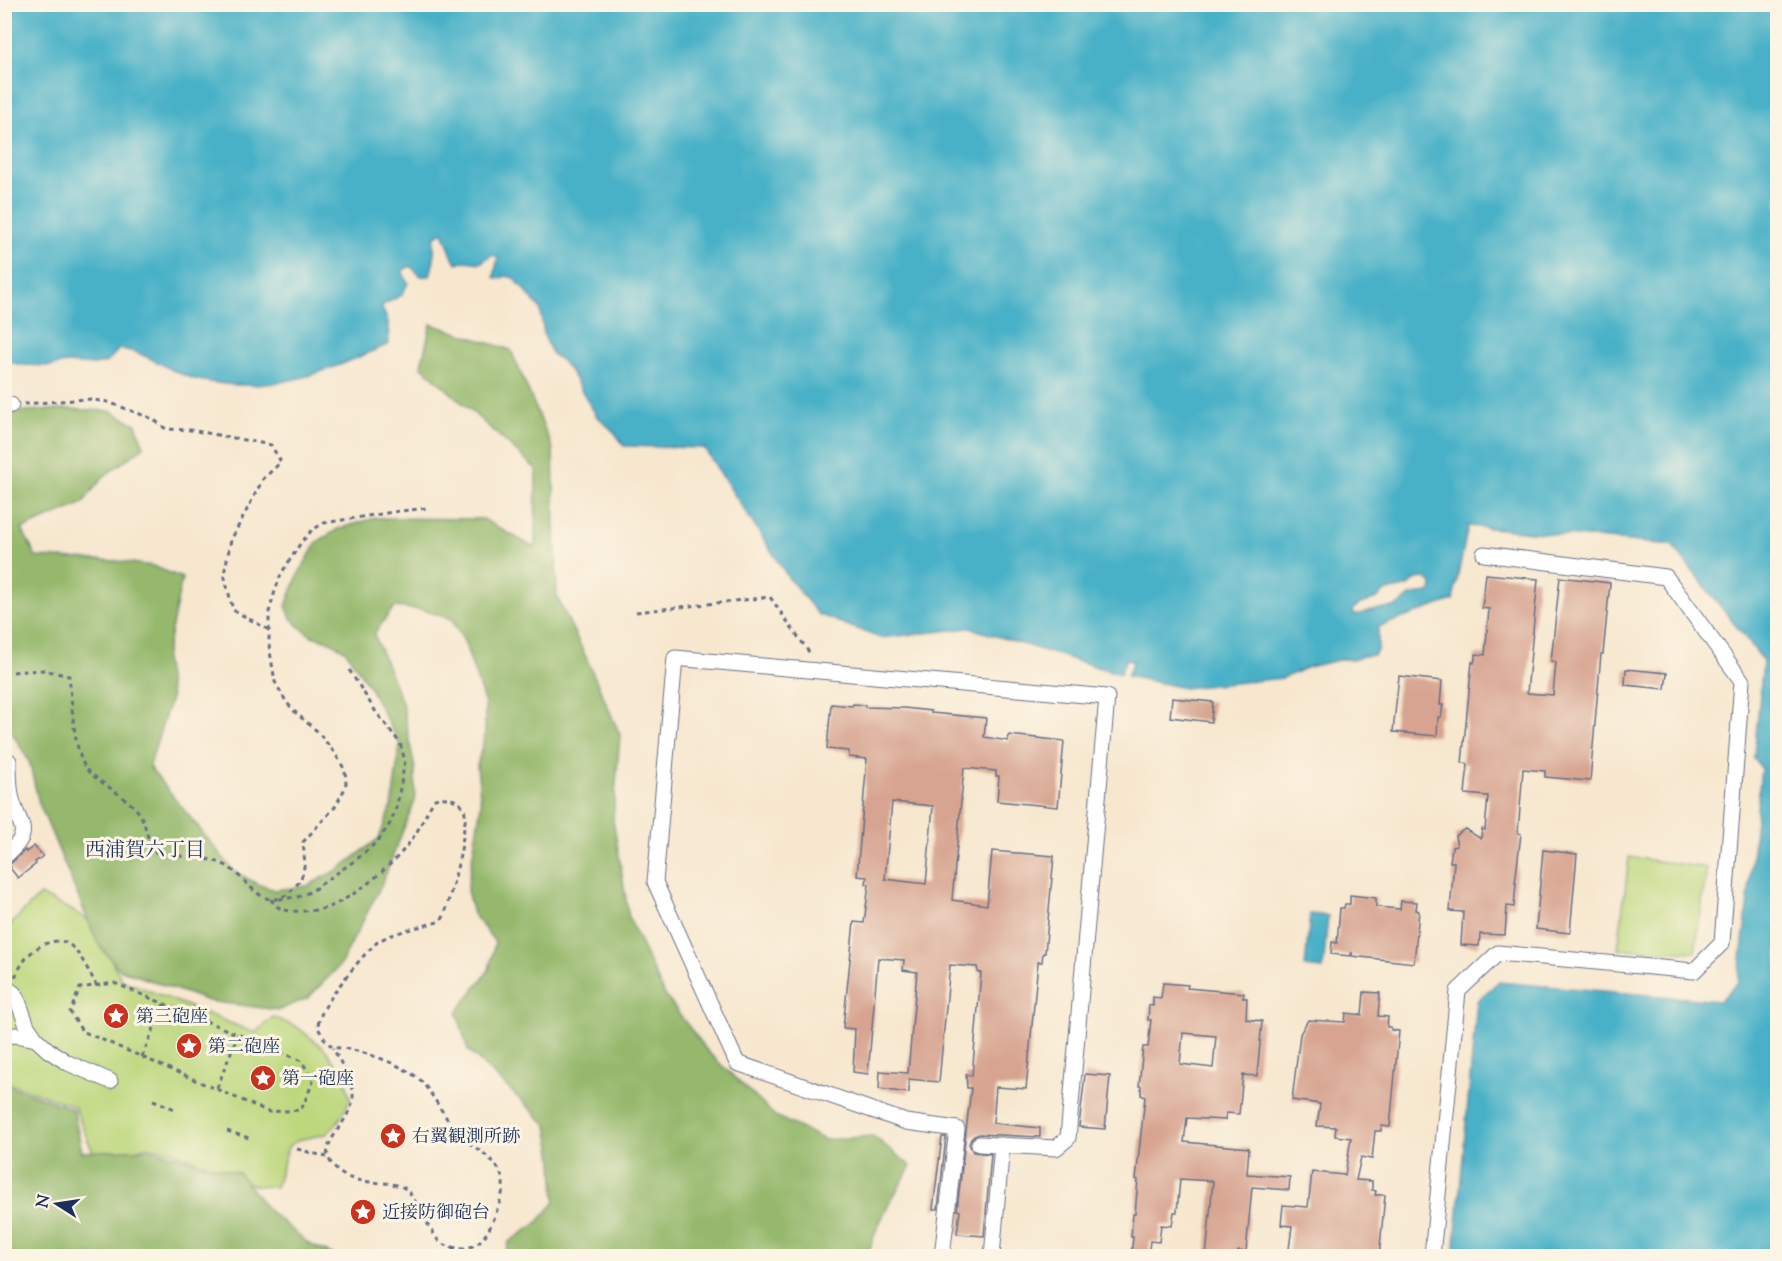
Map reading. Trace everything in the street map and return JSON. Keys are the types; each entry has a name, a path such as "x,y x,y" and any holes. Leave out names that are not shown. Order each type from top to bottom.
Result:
{"lane":[{"path":"1432,1257 1458,990 1498,953 1694,971 1722,943 1742,681 1666,577 1484,554"},
{"path":"942,1257 957,1129 906,1122 737,1063 655,882 675,658 1107,697 1068,1138 1056,1148 979,1144"},
{"path":"4,857 22,838 24,831 11,795 9,761"},
{"path":"6,989 16,995 27,1026 48,1050 68,1063 110,1081"},
{"path":"4,1036 16,1035 36,1039"},
{"path":"992,1257 1002,1146"}],"path":[{"path":"8,406 62,400 97,400 153,419 166,429 190,430 271,445 281,462 263,479 231,540 224,574 232,610 269,630"},
{"path":"279,899 292,889 304,870 303,842 335,807 346,783 345,770 334,752 317,731 287,703 275,682 269,645 269,612 281,574 300,544 312,530 324,523 429,508"},
{"path":"636,612 771,597 823,672"},
{"path":"4,671 44,670 69,676 79,756 87,770 137,810 153,850 158,854 213,860 230,868 261,896 279,899 298,897 310,892 357,859 378,841 391,822 397,805 405,760 400,743 376,712 348,668"},
{"path":"271,899 274,905 290,912 327,908 386,869 412,840 435,799 441,797 452,799 459,802 466,812 464,835 447,910 443,918 438,922 380,941 357,965 321,1015 318,1028 333,1048 353,1093 347,1117 327,1147 327,1157"},
{"path":"6,989 31,953 44,944 57,940 68,944 85,964 97,986"},
{"path":"114,983 302,1061 313,1082 301,1110 269,1112 82,1031 70,1012 80,988 97,986 114,983"},
{"path":"142,1057 164,1004"},
{"path":"216,1089 238,1034"},
{"path":"297,1149 327,1157 339,1171 349,1178 364,1183 394,1185 406,1189 440,1242 451,1247 462,1248 478,1243 493,1221 503,1183 498,1167 491,1158 468,1143 457,1132 420,1079 396,1065 369,1055 343,1047 333,1048"},
{"path":"153,1100 177,1110"},
{"path":"227,1131 249,1138"},
{"path":"451,1247 460,1257"}],"green space":[{"path":"431,324 511,350 553,449 557,597 620,735 613,819 629,918 664,994 708,1052 775,1116 825,1140 873,1136 911,1166 880,1223 869,1256 505,1256 509,1242 536,1224 555,1202 553,1158 547,1125 468,1050 457,1012 489,970 495,942 473,914 467,890 481,805 477,766 485,735 485,704 464,641 451,619 423,610 394,607 374,634 402,702 415,769 415,800 381,886 340,965 308,998 279,1010 208,1001 119,969 98,944 39,803 29,761 5,721 5,415 25,411 67,409 110,411 136,424 144,447 103,477 82,504 22,529 36,557 117,561 153,566 182,578 165,659 171,698 149,767 234,871 257,884 275,890 307,886 339,869 379,838 392,804 400,745 370,688 345,650 329,641 312,636 301,628 291,618 286,606 298,575 317,542 338,529 375,518 483,519 535,548 536,469 421,366"},
{"path":"1629,857 1707,868 1695,952 1618,949"},
{"path":"40,895 77,913 103,930 113,964 122,980 255,1033 273,1017 297,1027 326,1050 346,1081 350,1098 346,1109 336,1125 326,1134 298,1140 288,1147 276,1187 256,1186 172,1151 148,1146 97,1162 74,1106 5,1082 5,930"},
{"path":"4,1084 73,1109 82,1152 151,1149 239,1173 267,1209 309,1244 336,1256 5,1256"}],"water":[{"path":"4,5 1777,5 1777,1256 1454,1256 1477,1001 1498,982 1720,1001 1738,982 1761,768 1754,758 1763,660 1672,545 1468,526 1453,600 1378,627 1378,649 1374,655 1308,667 1283,678 1184,688 1127,676 1133,662 1126,659 1120,674 970,628 880,638 818,614 788,577 704,448 624,446 615,433 596,415 563,362 552,354 544,335 540,308 514,278 494,277 498,257 492,255 480,263 466,261 457,263 443,232 434,237 434,260 430,276 421,276 410,266 402,271 408,283 402,295 381,306 388,321 389,344 342,364 297,379 250,385 199,380 178,373 140,354 119,349 107,362 95,365 66,363 52,366 20,365 5,360","holes":["1425,578 1432,584 1431,592 1412,595 1393,607 1354,614 1353,610 1358,605 1376,599 1384,592 1409,586 1416,579"]},
{"path":"1310,914 1328,916 1323,969 1305,967"}],"building":[{"path":"1486,574 1538,579 1527,693 1553,695 1556,662 1551,661 1560,577 1610,583 1603,654 1601,654 1590,781 1545,777 1545,771 1523,769 1518,833 1521,834 1514,907 1507,906 1505,935 1480,934 1479,946 1461,945 1463,912 1450,911 1454,862 1450,862 1452,847 1457,846 1455,836 1465,829 1481,839 1482,829 1485,830 1488,796 1465,794 1468,764 1462,763 1472,662 1474,663 1476,654 1485,655 1489,609 1482,608"},
{"path":"1626,669 1667,673 1665,689 1625,685"},
{"path":"1399,676 1442,681 1440,705 1443,705 1441,717 1438,717 1437,736 1393,732"},
{"path":"1172,698 1213,702 1211,722 1170,717"},
{"path":"831,704 904,708 986,718 984,737 1008,741 1009,735 1064,741 1058,807 997,801 999,776 996,776 996,771 964,768 952,900 987,905 992,851 1054,856 1045,953 1043,953 1042,962 1038,962 1026,1089 996,1087 993,1123 1040,1128 1040,1137 980,1134 971,1139 969,1144 973,1152 991,1154 984,1236 957,1234 960,1211 957,1210 971,1088 967,1088 966,1074 972,1076 981,973 978,972 977,967 950,965 939,1082 909,1079 909,1093 879,1089 880,1071 908,1073 917,972 903,970 904,960 878,958 868,1074 853,1072 855,1029 843,1028 854,922 864,923 869,884 866,884 867,877 857,876 867,759 849,757 849,751 827,749","holes":["892,802 933,806 926,884 885,879"]},
{"path":"34,846 43,856 18,878 9,865 25,850 26,852"},
{"path":"1543,850 1577,854 1570,933 1536,929"},
{"path":"1350,895 1376,898 1376,907 1400,909 1401,901 1417,902 1416,910 1419,911 1414,963 1352,956 1352,952 1350,956 1331,954 1332,942 1337,943 1340,908 1344,908 1345,904 1350,904"},
{"path":"1163,983 1188,985 1187,988 1244,993 1243,998 1247,998 1246,1019 1262,1021 1257,1076 1243,1075 1239,1114 1226,1113 1225,1120 1187,1118 1184,1142 1249,1148 1247,1174 1290,1177 1289,1190 1252,1187 1246,1252 1238,1251 1237,1257 1206,1257 1213,1181 1180,1179 1177,1212 1174,1212 1172,1226 1161,1225 1159,1242 1150,1241 1148,1257 1131,1257 1133,1214 1135,1214 1138,1180 1136,1179 1145,1097 1141,1095 1141,1086 1139,1086 1143,1047 1148,1047 1151,1020 1148,1020 1149,1005 1153,1006 1153,997 1161,998","holes":["1183,1033 1216,1036 1213,1068 1180,1064"]},
{"path":"1364,992 1380,993 1378,1016 1388,1017 1387,1027 1399,1031 1390,1127 1382,1126 1381,1131 1375,1131 1372,1159 1361,1157 1356,1180 1372,1181 1372,1190 1376,1191 1375,1195 1385,1195 1379,1257 1288,1257 1292,1226 1281,1225 1283,1205 1308,1207 1312,1172 1345,1175 1351,1138 1335,1136 1336,1127 1317,1126 1320,1104 1292,1100 1300,1034 1308,1020 1345,1022 1346,1013 1362,1015"},
{"path":"1085,1074 1110,1076 1105,1129 1079,1127"},
{"path":"942,1137 946,1137 938,1209 933,1209"}],"place":[{"name":"第三砲座","path":"116,1016"},
{"name":"第二砲座","path":"189,1046"},
{"name":"第一砲座","path":"263,1078"},
{"name":"右翼観測所跡","path":"393,1136"},
{"name":"近接防御砲台","path":"363,1212"}],"district":[{"name":"西浦賀六丁目","path":"145,849"}]}
